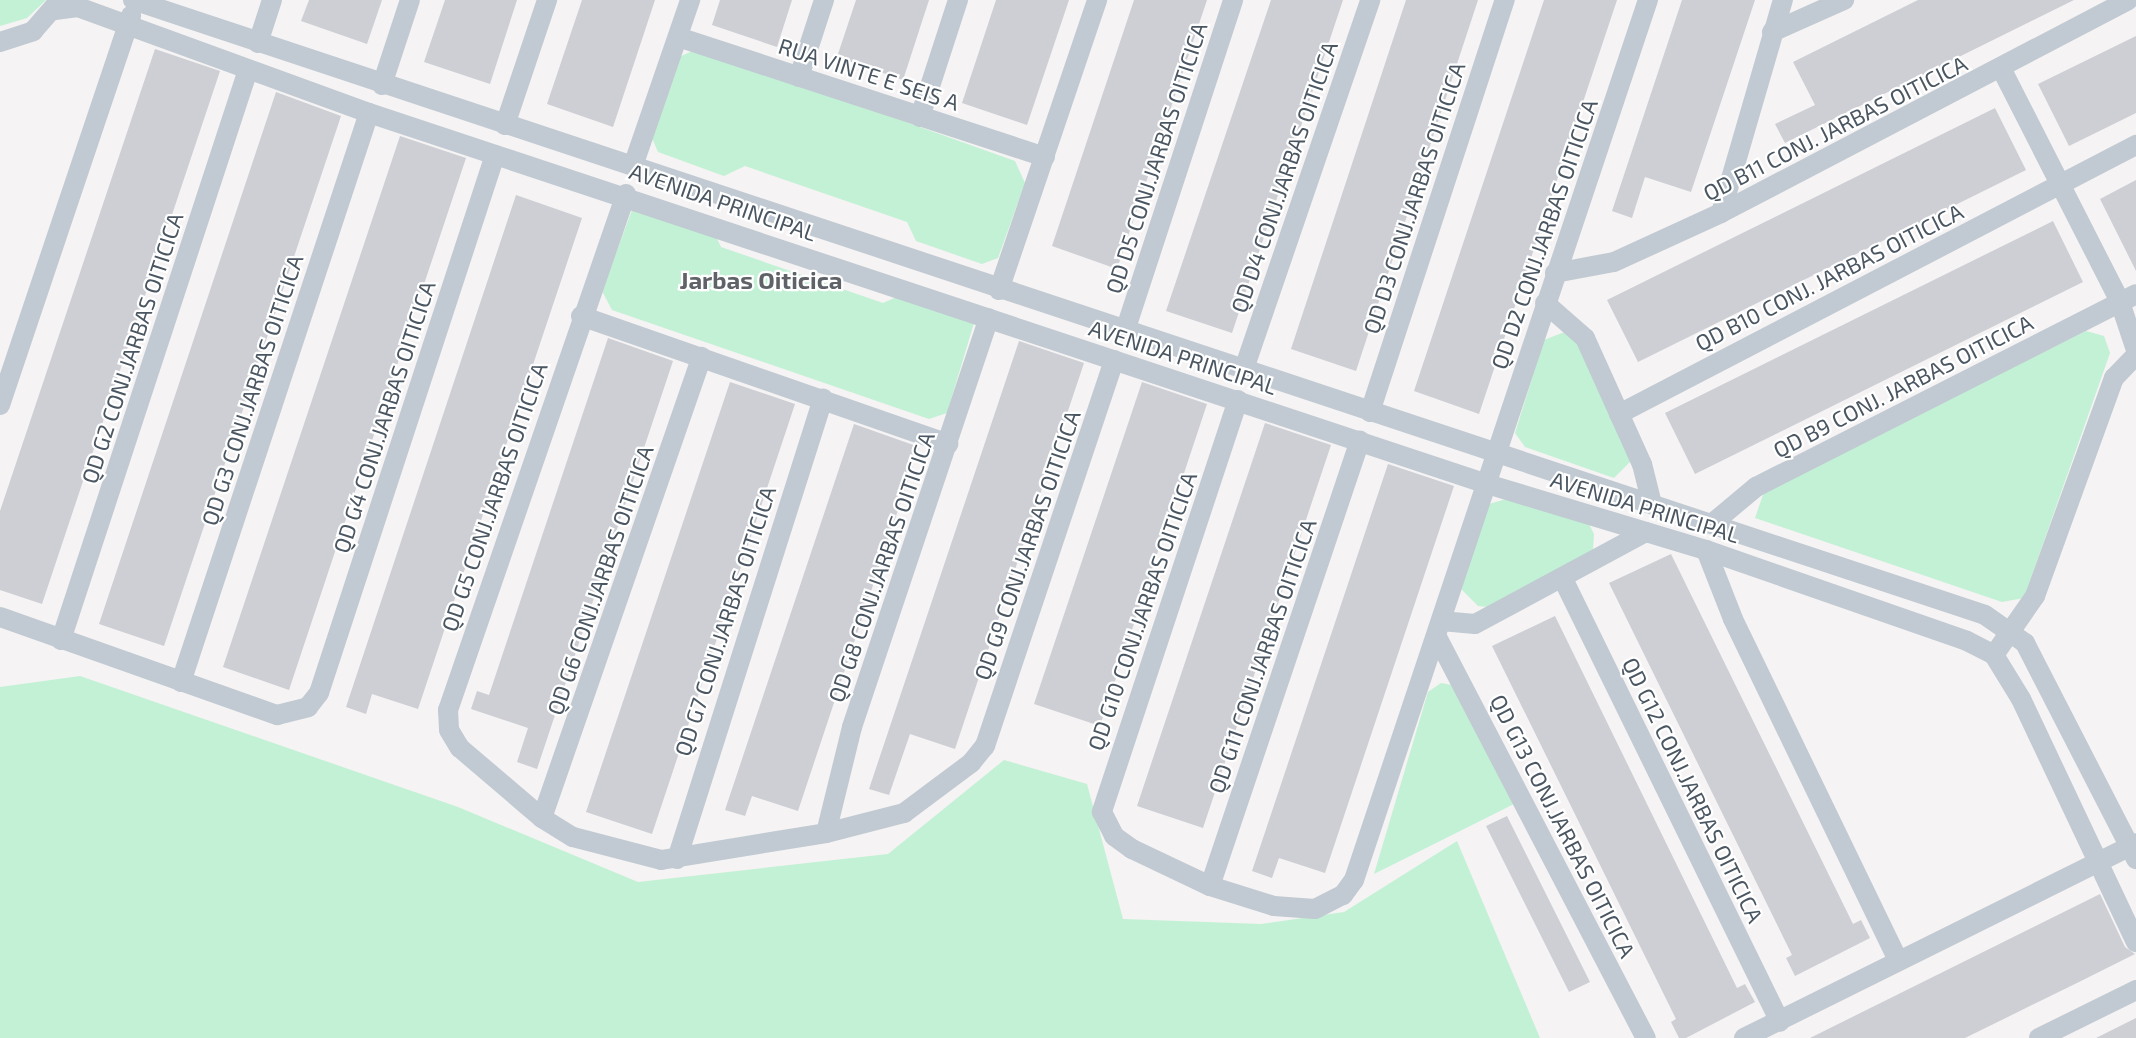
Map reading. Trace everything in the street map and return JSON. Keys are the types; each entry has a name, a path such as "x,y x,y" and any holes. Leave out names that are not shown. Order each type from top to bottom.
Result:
{"street":[{"path":"0,405 135,0"},
{"name":"AVENIDA PRINCIPAL","path":"135,0 382,85 633,166 1125,332 1244,369 1496,454 1714,522 1985,615 2013,630"},
{"path":"258,43 272,0"},
{"path":"382,85 410,0"},
{"path":"505,125 547,0"},
{"path":"633,166 690,0"},
{"path":"799,77 824,0"},
{"path":"920,117 958,0"},
{"path":"999,290 1097,0"},
{"name":"QD D5 CONJ.JARBAS OITICICA","path":"1125,332 1233,0"},
{"name":"QD D4 CONJ.JARBAS OITICICA","path":"1244,369 1370,0"},
{"name":"QD D3 CONJ.JARBAS OITICICA","path":"1370,412 1505,0"},
{"name":"QD D2 CONJ.JARBAS OITICICA","path":"1487,484 1545,303 1648,0"},
{"path":"1721,213 1783,0"},
{"path":"1772,32 1844,0"},
{"name":"QD B11 CONJ. JARBAS OITICICA","path":"1555,273 1614,262 1721,213 2002,70 2128,0"},
{"path":"0,42 33,31 57,5"},
{"name":"AVENIDA PRINCIPAL","path":"57,5 78,6 126,26 369,113 495,155 626,194 1487,484 1706,550 1935,627 1994,655"},
{"name":"RUA VINTE E SEIS A","path":"678,37 1045,157"},
{"name":"QD G2 CONJ.JARBAS OITICICA","path":"61,640 248,70"},
{"path":"2002,70 2062,184 2128,298 2136,350"},
{"name":"QD G3 CONJ.JARBAS OITICICA","path":"181,682 369,113"},
{"name":"QD B10 CONJ. JARBAS OITICICA","path":"1619,414 2136,145"},
{"name":"QD G4 CONJ.JARBAS OITICICA","path":"181,682 277,715 295,713 319,693 495,155"},
{"name":"QD G5 CONJ.JARBAS OITICICA","path":"626,194 581,316 451,694 449,730 460,748 542,818 573,837 634,856 677,859 826,833 904,813 971,763 985,746"},
{"path":"808,256 818,229"},
{"name":"QD B9 CONJ. JARBAS OITICICA","path":"1714,522 1756,487 2128,298"},
{"path":"1545,303 1585,338 1619,414 1652,504"},
{"path":"581,316 948,444"},
{"name":"QD G8 CONJ.JARBAS OITICICA","path":"826,833 843,756 989,318"},
{"path":"2136,355 2114,378 2035,596 1994,655 2021,699 2094,861 2136,942"},
{"name":"QD G6 CONJ.JARBAS OITICICA","path":"542,818 702,357"},
{"name":"QD G9 CONJ.JARBAS OITICICA","path":"985,746 1114,360"},
{"name":"QD G7 CONJ.JARBAS OITICICA","path":"677,859 823,399"},
{"name":"QD G10 CONJ.JARBAS OITICICA","path":"1210,886 1114,836 1105,825 1104,799 1238,400"},
{"name":"QD G11 CONJ.JARBAS OITICICA","path":"1210,886 1360,441"},
{"path":"1210,886 1299,912 1343,895 1354,880 1487,484"},
{"path":"1439,629 1475,624 1563,579 1646,532"},
{"path":"1706,550 1733,619 1898,960"},
{"name":"QD G12 CONJ.JARBAS OITICICA","path":"1563,579 1780,1022"},
{"path":"0,617 181,682"},
{"name":"QD G13 CONJ.JARBAS OITICICA","path":"1439,629 1646,1038"},
{"path":"1744,1038 1780,1022 2094,861 2134,849 2013,630"},
{"path":"2038,1038 2136,990"}],"green space":[{"path":"0,0 46,0 27,18 0,26"},
{"path":"699,48 1015,161 1025,183 998,258 982,264 916,241 907,222 745,166 724,176 658,152 652,138 679,57"},
{"path":"632,210 711,226 721,247 883,303 901,295 974,323 947,413 929,419 612,310 602,291"},
{"path":"1567,331 1574,333 1633,459 1614,478 1525,447 1515,433 1544,340"},
{"path":"2086,331 2104,336 2110,353 2024,598 2002,602 1755,518 1765,489"},
{"path":"1506,499 1587,520 1594,534 1593,550 1488,607 1478,606 1459,587 1489,504"},
{"path":"80,676 458,807 638,882 888,854 1004,760 1087,784 1123,919 1261,924 1344,912 1457,841 1540,1038 0,1038 0,687"},
{"path":"1441,683 1452,685 1514,804 1374,874 1428,692"}],"building":[{"path":"309,0 382,0 367,44 301,21"},
{"path":"445,0 517,0 490,84 424,62"},
{"path":"582,0 655,0 613,127 547,104"},
{"path":"720,0 792,0 777,47 712,25"},
{"path":"856,0 929,0 903,80 837,57"},
{"path":"996,0 1069,0 1027,125 962,103"},
{"path":"1134,0 1207,0 1117,269 1052,246"},
{"path":"1271,0 1343,0 1232,333 1166,311"},
{"path":"1406,0 1478,0 1356,371 1291,349"},
{"path":"1544,0 1617,0 1479,414 1414,391"},
{"path":"1682,0 1755,0 1691,192 1645,177 1632,218 1612,211"},
{"path":"1918,0 2074,0 1785,143 1775,124 1815,105 1793,62"},
{"path":"2136,36 2136,113 2069,146 2038,84"},
{"path":"155,49 220,71 42,604 0,590 0,511"},
{"path":"276,92 341,116 164,646 99,624"},
{"path":"1995,108 2026,170 1638,362 1607,300"},
{"path":"400,136 466,158 289,690 223,667"},
{"path":"2136,180 2136,271 2100,199"},
{"path":"516,195 582,218 418,709 372,694 366,714 346,707"},
{"path":"2053,221 2083,282 1695,474 1665,413"},
{"path":"608,338 673,361 537,769 517,762 528,728 471,709 477,691 489,695"},
{"path":"1019,341 1084,363 955,749 910,734 889,795 869,789"},
{"path":"730,382 795,404 652,834 586,812"},
{"path":"1142,382 1207,404 1100,726 1034,704"},
{"path":"1265,423 1331,445 1203,828 1137,806"},
{"path":"854,424 919,447 798,811 752,796 745,816 725,810"},
{"path":"1388,464 1454,486 1325,873 1279,858 1272,878 1252,871"},
{"path":"1671,554 1853,924 1861,920 1870,938 1795,976 1786,958 1792,955 1609,583"},
{"path":"1555,616 1737,988 1745,984 1755,1002 1686,1038 1679,1038 1671,1022 1676,1019 1492,646"},
{"path":"1507,816 1590,982 1569,992 1486,826"},
{"path":"2100,894 2125,947 2135,954 2079,982 1965,1038 1810,1038"},
{"path":"2136,1018 2136,1038 2096,1038"}],"district":[{"name":"Jarbas Oiticica","path":"761,280"}]}
